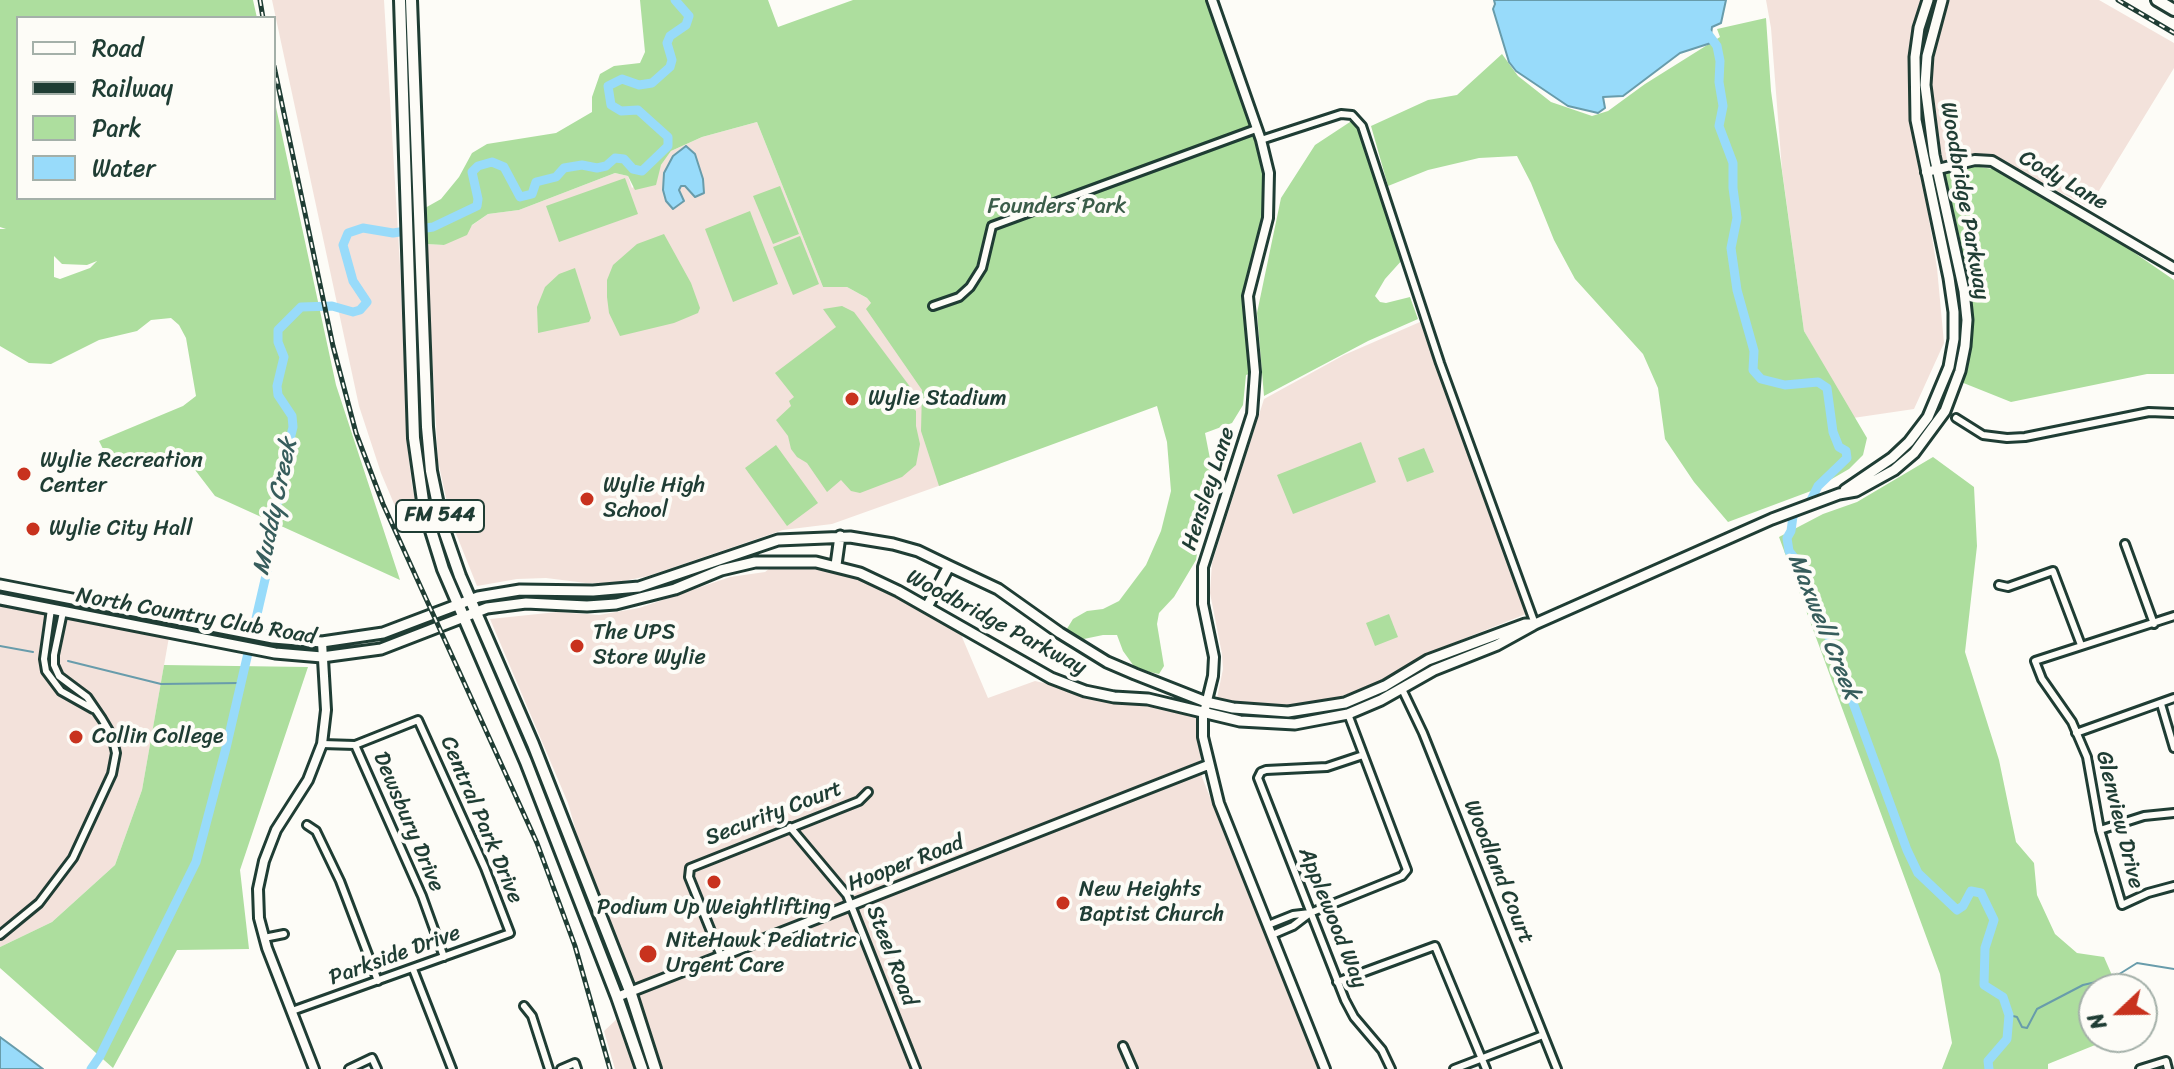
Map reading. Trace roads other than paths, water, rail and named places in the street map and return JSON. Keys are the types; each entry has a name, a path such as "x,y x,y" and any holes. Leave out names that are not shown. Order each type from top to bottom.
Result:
{"main road":[{"name":"Woodbridge Parkway","path":"1839,494 1868,476 1909,442 1928,417 1949,367 1954,339 1954,312 1916,120 1913,84 1919,28 1928,0"},
{"name":"Woodbridge Parkway","path":"476,612 511,604 602,605 642,599 721,570 755,562 791,560 836,565 860,573 927,607 1051,678 1085,691 1148,699 1240,721 1295,724 1348,714 1434,670 1497,645 1535,624 1772,519 1839,494 1856,491 1877,481 1914,453 1945,411 1960,371 1967,320 1964,291 1937,169 1925,89 1927,56 1942,0"},
{"path":"2157,0 2174,10"},
{"name":"FM 544","path":"406,2 406,212 412,392 415,450 424,508 443,569 526,762 644,1069"},
{"name":"FM 544","path":"406,2 419,213 425,392 433,485 450,551 581,865 630,991 655,1069"},
{"path":"1913,84 1925,89"},
{"path":"412,392 425,392"},
{"name":"Woodbridge Parkway","path":"470,600 515,590 593,591 639,587 778,540 840,536 918,551 998,589 1107,662 1206,702 1248,710 1288,712 1345,703 1385,686 1428,660 1525,624 1535,624"},
{"path":"836,565 840,536"},
{"path":"718,559 721,570"},
{"path":"927,607 949,566"},
{"name":"North Country Club Road","path":"0,585 273,638 322,642 383,633 470,600"},
{"path":"639,587 642,599"},
{"path":"554,590 554,604"},
{"path":"51,609 62,597"},
{"path":"62,597 63,612"},
{"name":"North Country Club Road","path":"0,599 267,651 322,657 381,649 476,612"},
{"path":"1409,672 1414,681"},
{"path":"1345,703 1348,714"},
{"path":"567,870 581,865"}],"street":[{"name":"Hensley Lane","path":"1212,0 1261,140 1269,173 1268,218 1248,296 1255,372 1252,414 1203,567 1203,604 1214,657 1203,737 1219,803 1325,1069"},
{"path":"1261,140 1341,114 1352,115 1362,126 1440,363 1535,624"},
{"path":"933,306 959,297 970,287 982,268 992,226 1256,129"},
{"name":"Cody Lane","path":"1926,172 1975,160 1992,161 2174,268"},
{"path":"1956,418 1983,435 2007,438 2149,412 2174,413"},
{"path":"2125,544 2154,624"},
{"path":"1999,585 2008,587 2053,571 2081,645 2174,616"},
{"path":"51,609 44,659 46,671 61,691 94,710"},
{"path":"0,935 39,903 73,858 112,774 116,753 112,736 87,697 59,676 54,665 63,612"},
{"path":"314,1069 264,938 259,918 258,889 264,861 276,830 308,780 322,744 326,710 322,642"},
{"name":"Glenview Drive","path":"2081,645 2035,661 2042,679 2072,722 2087,757 2100,830 2122,905 2174,886"},
{"name":"Woodland Court","path":"1402,689 1423,733 1557,1069"},
{"path":"2076,733 2174,698"},
{"path":"2161,704 2174,748"},
{"path":"1272,935 1293,926 1310,913 1406,873 1348,714"},
{"name":"Central Park Drive","path":"355,745 418,720 472,838 510,933"},
{"path":"322,744 355,745"},
{"name":"Dewsbury Drive","path":"355,745 422,896 444,957"},
{"name":"Applewood Way","path":"1363,755 1327,767 1275,768 1261,772 1258,778 1351,1013 1382,1050 1391,1069"},
{"name":"Hooper Road","path":"617,997 1208,765"},
{"name":"Security Court","path":"721,956 689,877 690,868 859,801 868,792"},
{"path":"2100,830 2144,816 2174,813"},
{"path":"307,825 316,831 340,881 378,981"},
{"name":"Steel Road","path":"790,827 847,895 916,1069"},
{"path":"1268,925 1293,915 1310,913"},
{"name":"Parkside Drive","path":"292,1011 510,933"},
{"path":"264,938 284,934"},
{"path":"1337,982 1430,945 1435,946 1486,1069"},
{"path":"413,969 452,1069"},
{"path":"524,1006 532,1016 549,1069"},
{"path":"1454,1069 1543,1035"},
{"path":"1123,1046 1133,1069"},
{"path":"349,1069 372,1058 377,1069"},
{"path":"2140,1069 2167,1065"},
{"path":"561,1069 576,1066"}],"water":[{"path":"1494,0 1726,0 1721,23 1712,27 1714,42 1680,53 1623,96 1603,97 1605,108 1598,113 1568,106 1516,71 1509,62 1493,9"},
{"path":"686,146 695,154 704,193 695,197 685,186 681,186 679,190 684,201 673,209 666,201 663,190 664,173 673,156"},
{"path":"0,1037 19,1051 43,1069 0,1069"}],"waterway":[{"name":"Muddy Creek","path":"91,1069 196,862 226,748 267,571 283,468 293,427 292,416 278,395 284,357 278,342 278,330 301,307 332,306 353,312 360,310 367,302 353,281 343,245 348,233 363,228 393,233 433,227 477,206 472,172 478,166 492,162 504,167 520,197 532,194 536,182 556,177 564,168 582,165 597,168 606,166 615,158 624,159 633,169 642,171 668,146 668,137 638,110 621,111 611,105 608,86 622,79 639,85 652,83 670,67 672,60 667,43 670,36 686,25 689,16 675,0"},
{"name":"Maxwell Creek","path":"1708,34 1717,46 1720,61 1723,106 1719,126 1733,163 1737,218 1731,248 1737,290 1754,351 1753,370 1761,379 1785,385 1818,382 1827,388 1833,432 1839,447 1846,451 1847,458 1793,516 1787,538 1789,551 1801,566 1822,618 1918,873 1957,910 1963,906 1971,891 1981,893 1994,920 1985,948 1984,985 2003,997 2009,1015 2007,1039 1988,1061 1989,1069"},
{"path":"0,646 33,652"},
{"path":"68,661 161,684 241,683"},
{"path":"2009,1015 2017,1017 2022,1027 2027,1028 2037,1009 2083,985 2113,978 2137,963 2174,969"}],"railway":[{"path":"260,0 263,16"},
{"path":"2118,0 2174,33"},
{"path":"276,75 333,346 356,433 383,504 537,843 575,946 610,1069"}],"place":[{"name":"Wylie Stadium","path":"852,399"},
{"name":"Wylie Recreation Center","path":"24,474"},
{"name":"Wylie High School","path":"587,499"},
{"name":"Wylie City Hall","path":"33,529"},
{"name":"The UPS Store Wylie","path":"577,646"},
{"name":"Collin College","path":"76,737"},
{"name":"Podium Up Weightlifting","path":"714,882"},
{"name":"New Heights Baptist Church","path":"1063,903"},
{"name":"NiteHawk Pediatric Urgent Care","path":"648,954"}],"park label":[{"name":"Founders Park","path":"1057,207"}]}
